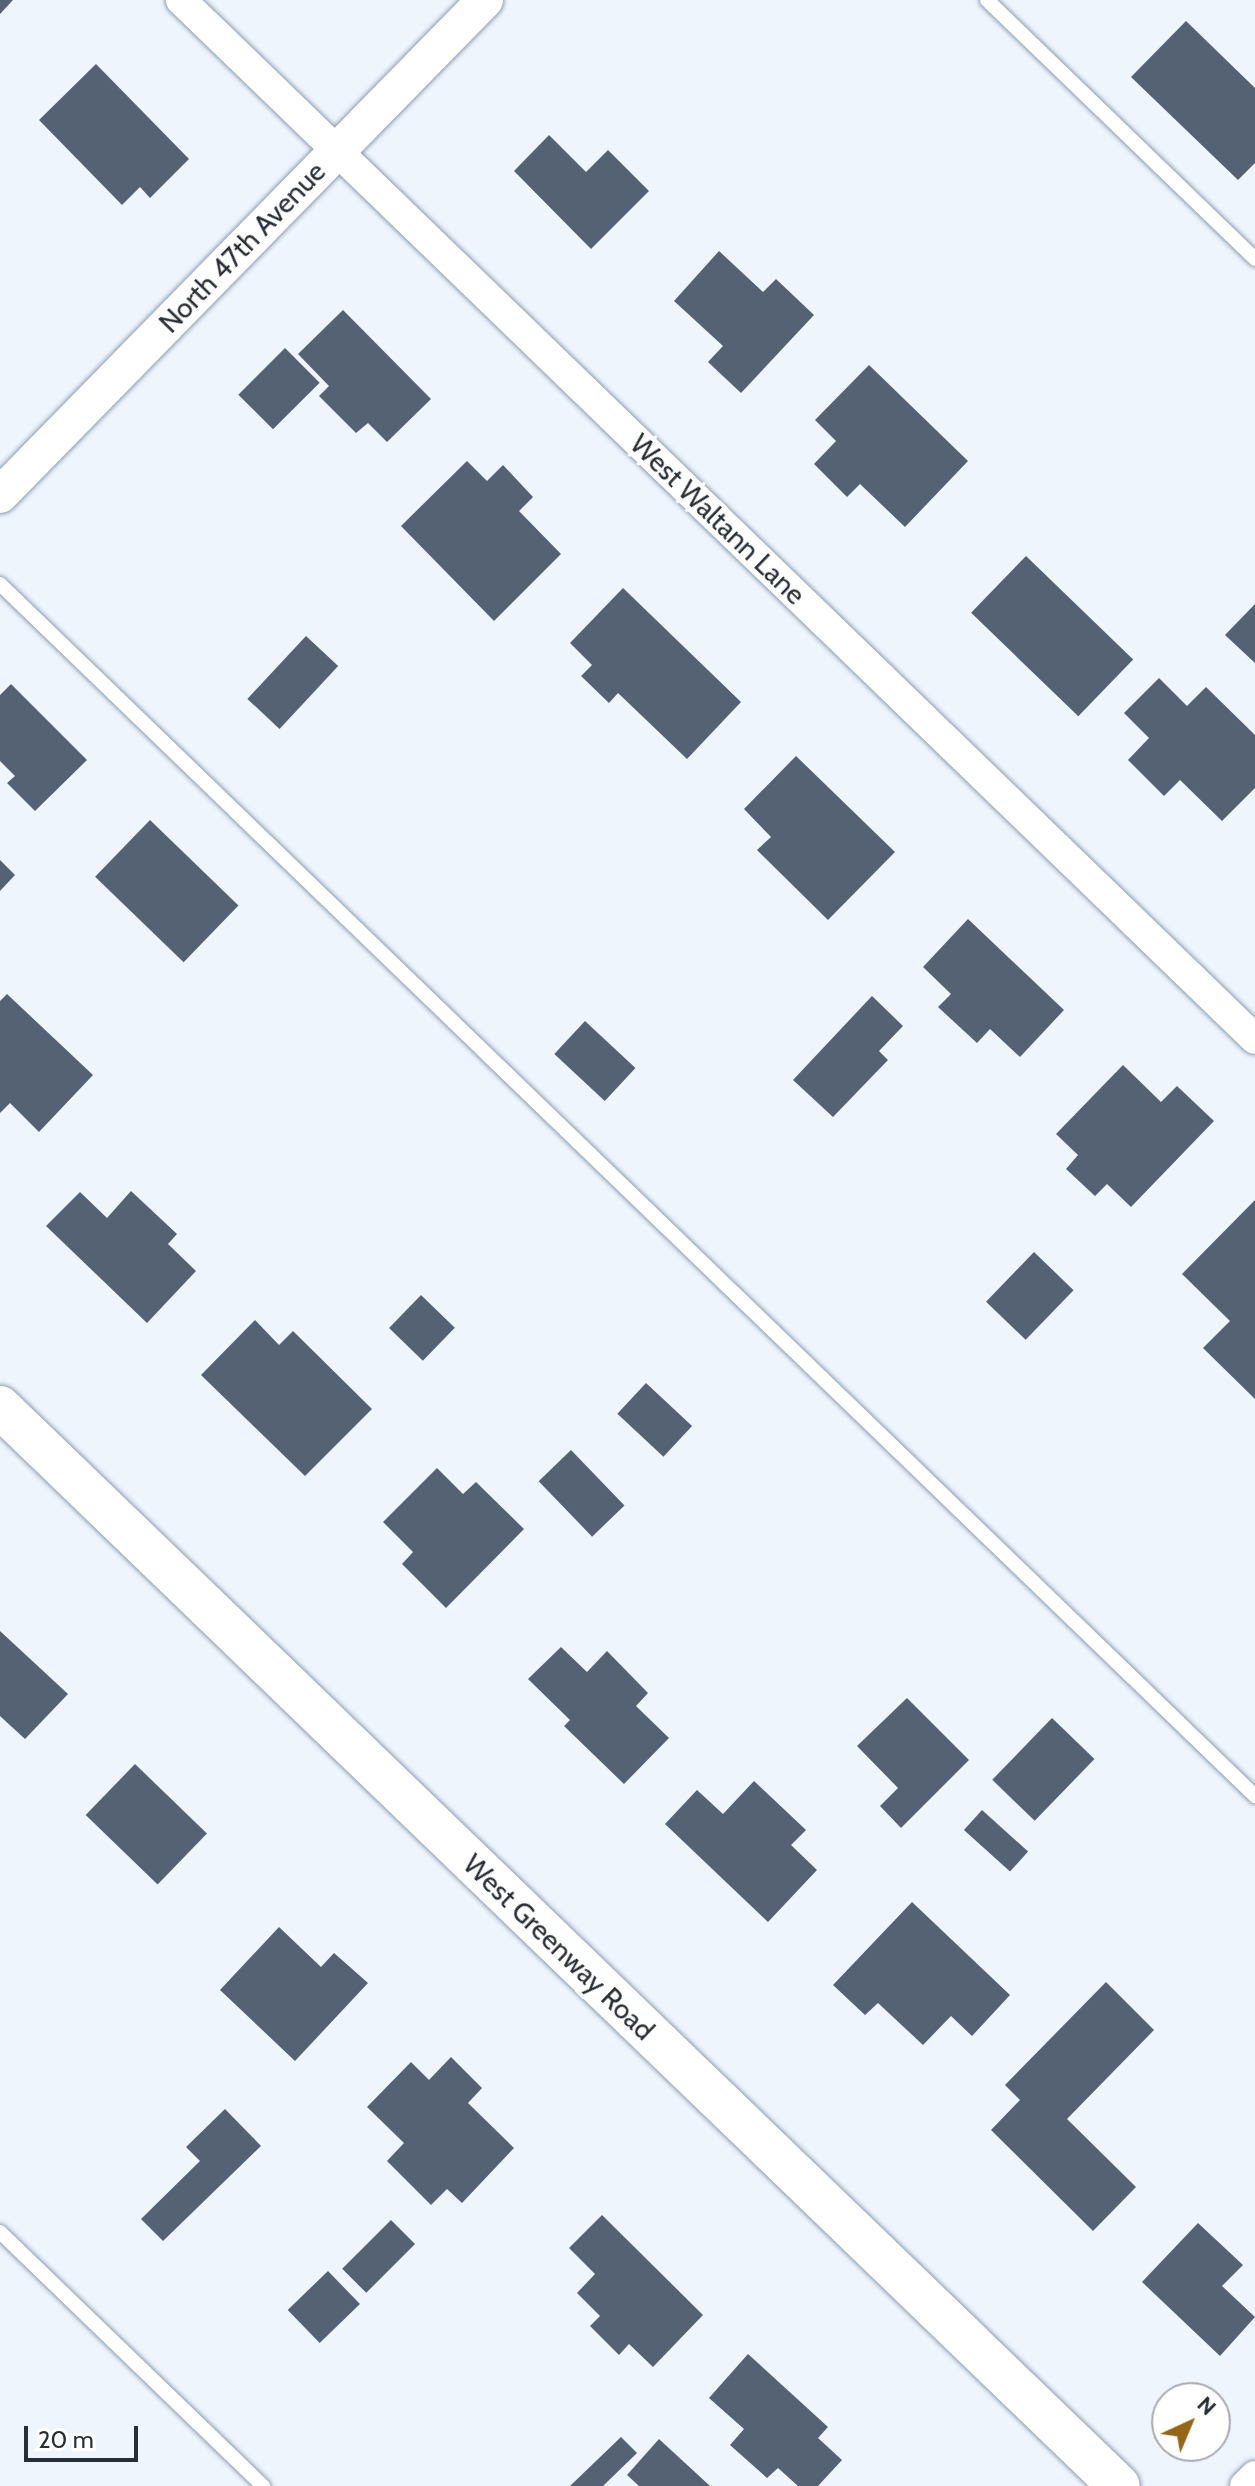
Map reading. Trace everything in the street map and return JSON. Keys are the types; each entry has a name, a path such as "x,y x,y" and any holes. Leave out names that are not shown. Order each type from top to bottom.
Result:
{"main road":[{"name":"West Greenway Road","path":"0,1407 1119,2486"}],"street":[{"name":"West Waltann Lane","path":"181,0 1255,1039"},
{"name":"North 47th Avenue","path":"0,495 485,0"},
{"path":"1245,2486 1255,2476"}],"lane":[{"path":"987,0 1255,259"},
{"path":"0,584 1255,1796"},
{"path":"0,2232 263,2486"}],"building":[{"path":"0,0 13,0 0,14"},
{"path":"1186,21 1255,88 1255,163 1238,180 1131,77"},
{"path":"96,64 189,159 150,198 140,187 122,205 39,120"},
{"path":"549,135 586,172 608,150 649,191 591,249 514,171"},
{"path":"719,251 763,292 776,279 814,315 741,393 708,362 723,346 674,301"},
{"path":"343,310 431,399 387,442 368,423 356,433 319,396 329,386 298,354"},
{"path":"285,348 320,383 273,429 238,395"},
{"path":"869,365 968,461 905,527 860,484 847,497 814,464 836,441 815,420"},
{"path":"467,461 487,481 503,465 533,497 519,511 561,554 494,621 401,526"},
{"path":"1026,556 1133,660 1078,716 971,613"},
{"path":"623,588 741,702 687,759 618,693 609,703 581,676 592,665 570,643"},
{"path":"1255,604 1255,663 1225,635"},
{"path":"306,636 338,666 280,729 247,699"},
{"path":"1159,678 1187,706 1206,687 1255,735 1255,788 1222,821 1180,780 1164,796 1128,760 1149,738 1124,713"},
{"path":"11,684 87,760 35,811 7,783 15,776 0,761 0,695"},
{"path":"796,756 895,852 828,920 757,850 771,837 744,809"},
{"path":"150,820 238,905 184,962 95,877"},
{"path":"0,860 15,875 0,891"},
{"path":"968,919 1064,1010 1020,1057 990,1029 977,1043 938,1007 951,994 923,967"},
{"path":"7,994 93,1075 39,1132 10,1103 0,1113 0,1001"},
{"path":"872,996 903,1026 879,1051 888,1060 833,1117 793,1080"},
{"path":"585,1021 635,1068 605,1101 554,1054"},
{"path":"1123,1065 1161,1102 1177,1086 1214,1121 1131,1207 1107,1184 1095,1196 1066,1169 1078,1155 1056,1134"},
{"path":"131,1191 177,1234 168,1244 196,1271 147,1323 46,1226 80,1192 107,1218"},
{"path":"1255,1200 1255,1399 1203,1348 1230,1321 1182,1274"},
{"path":"1034,1252 1074,1290 1026,1340 986,1302"},
{"path":"421,1295 455,1328 423,1361 389,1328"},
{"path":"255,1320 279,1345 293,1331 372,1409 305,1476 201,1375"},
{"path":"646,1383 692,1426 663,1457 617,1414"},
{"path":"571,1450 624,1505 592,1537 539,1481"},
{"path":"437,1468 463,1494 476,1482 524,1529 446,1608 402,1564 413,1552 383,1522"},
{"path":"0,1631 68,1694 25,1739 0,1716"},
{"path":"561,1647 587,1672 607,1651 648,1693 636,1706 669,1738 624,1784 564,1726 570,1720 528,1679"},
{"path":"907,1698 969,1760 901,1828 880,1806 898,1788 857,1746"},
{"path":"1052,1718 1094,1759 1035,1821 992,1780"},
{"path":"135,1764 207,1833 158,1885 86,1815"},
{"path":"754,1781 806,1830 791,1845 817,1870 768,1922 665,1824 697,1790 723,1814"},
{"path":"982,1810 1028,1851 1010,1872 964,1830"},
{"path":"912,1902 1010,1995 972,2036 951,2016 923,2045 878,2003 865,2015 833,1985"},
{"path":"279,1927 321,1967 334,1953 368,1983 295,2061 220,1990"},
{"path":"1106,1982 1154,2030 1067,2119 1136,2187 1093,2231 991,2130 1020,2100 1005,2085"},
{"path":"451,2057 482,2088 468,2103 514,2148 462,2203 447,2189 431,2205 387,2161 404,2143 367,2107 411,2062 429,2080"},
{"path":"225,2109 261,2146 163,2241 141,2219 200,2161 186,2147"},
{"path":"602,2215 703,2315 653,2367 629,2344 619,2355 590,2326 600,2316 577,2293 595,2274 569,2248"},
{"path":"391,2220 415,2244 366,2293 342,2269"},
{"path":"1198,2223 1243,2265 1222,2286 1255,2317 1220,2356 1142,2282"},
{"path":"328,2271 360,2304 320,2343 288,2310"},
{"path":"748,2354 828,2427 818,2438 842,2460 818,2486 798,2486 778,2468 767,2478 730,2445 744,2429 709,2398"},
{"path":"621,2437 637,2453 603,2486 570,2486"},
{"path":"659,2439 710,2486 639,2486 627,2475"}]}
